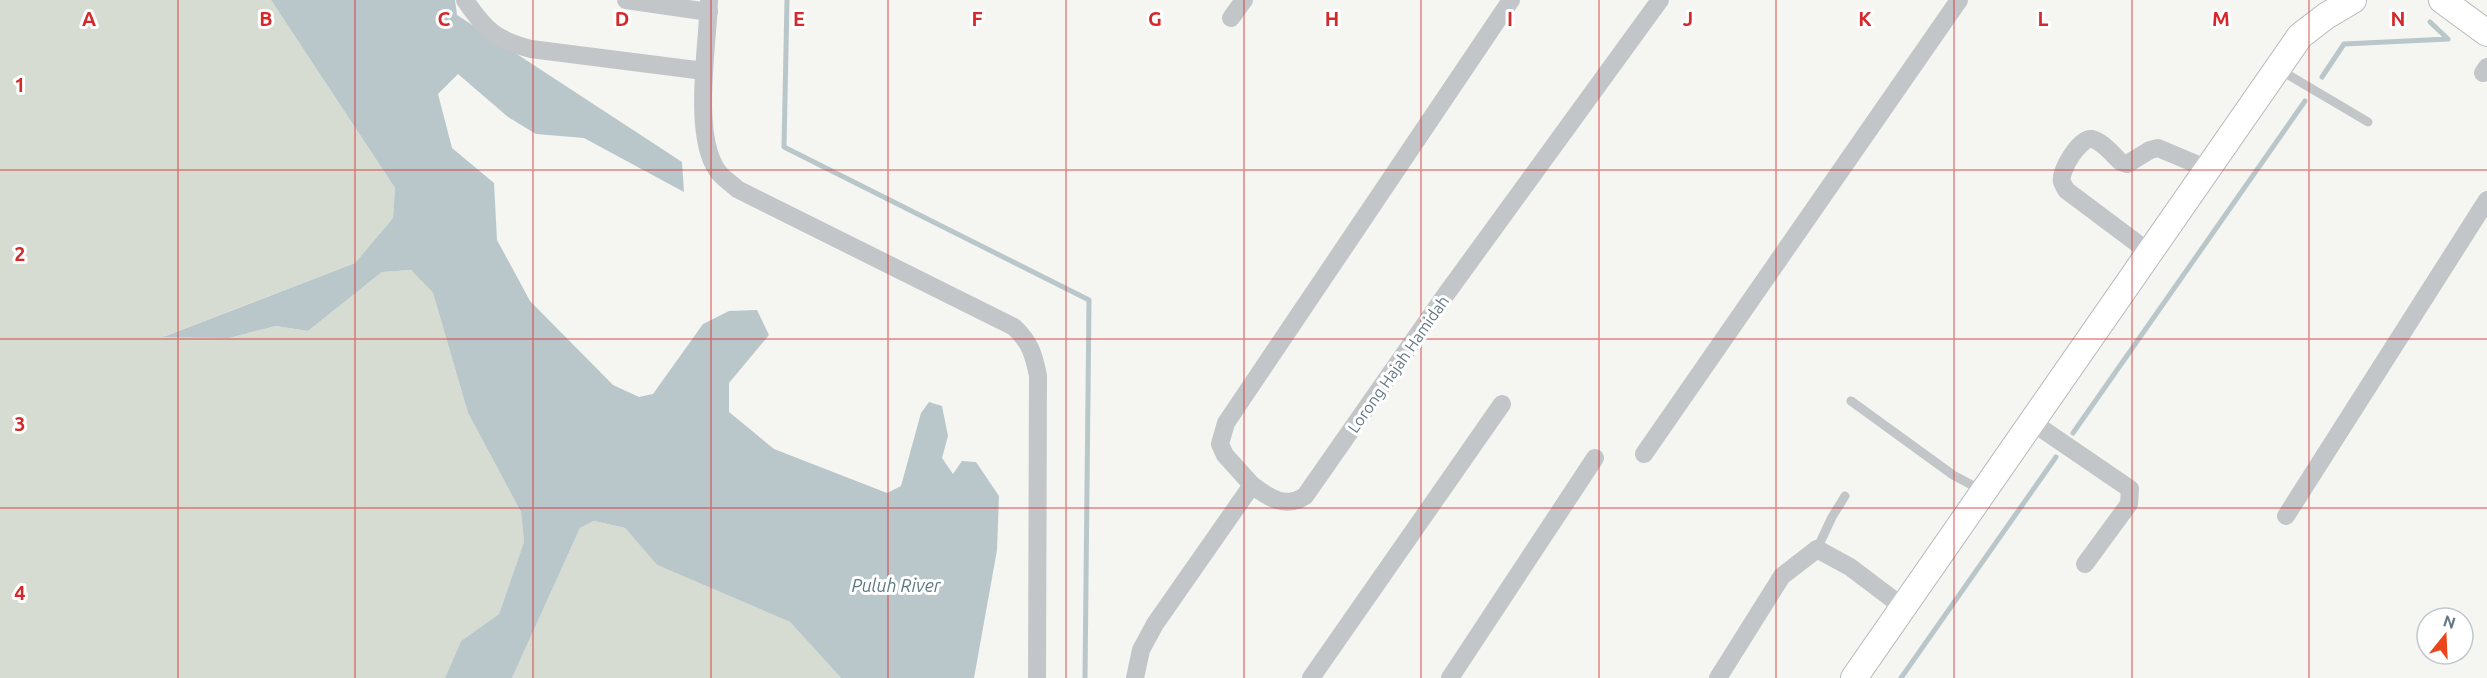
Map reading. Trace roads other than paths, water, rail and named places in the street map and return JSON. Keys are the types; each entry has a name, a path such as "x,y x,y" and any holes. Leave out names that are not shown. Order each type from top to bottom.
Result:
{"street":[{"path":"465,0 483,26 498,38 513,44 531,49 704,71"},
{"path":"626,0 709,6 704,71 705,135 717,171 737,189 1014,327 1026,338 1034,354 1038,376 1037,678"},
{"path":"1231,18 1244,0"},
{"path":"1135,678 1141,650 1155,624 1252,485 1225,455 1220,444 1226,423 1511,0"},
{"name":"Lorong Hajah Hamidah","path":"1252,485 1284,504 1297,502 1305,496 1451,288 1660,0"},
{"path":"1644,454 1959,0"},
{"path":"1854,678 2300,36 2325,16 2353,0"},
{"path":"2442,0 2487,33"},
{"path":"2150,253 2066,190 2061,181 2063,170 2082,141 2088,138 2095,140 2121,162 2127,164 2150,150 2158,148 2208,169"},
{"path":"2286,516 2487,200"},
{"path":"1311,678 1502,404"},
{"path":"2032,423 2130,489 2128,504 2085,564"},
{"path":"1450,678 1595,458"},
{"path":"1718,678 1782,576 1817,549 1850,567 1903,607"}],"lane":[{"path":"2278,68 2368,122"},
{"path":"1851,401 1953,475 1984,491"},
{"path":"1817,549 1845,496"}],"water":[{"name":"Puluh River","path":"271,0 455,0 457,15 682,162 684,192 584,138 536,134 508,117 458,74 438,94 452,148 494,183 497,240 530,301 613,385 639,397 653,394 703,324 729,311 757,310 769,335 729,383 729,412 774,449 887,493 901,486 921,413 929,402 942,406 948,436 942,458 953,474 962,461 976,462 999,496 997,550 974,678 841,678 790,622 657,565 625,528 594,521 580,528 512,678 445,678 461,641 499,614 524,542 521,512 468,413 433,293 411,270 382,272 308,331 276,326 229,338 163,337 355,263 393,218 395,188"}],"waterway":[{"path":"787,0 784,147 1089,300 1085,678"},
{"path":"2322,77 2344,44 2448,39 2430,22"},
{"path":"2073,433 2305,101"},
{"path":"1901,678 2056,457"}]}
